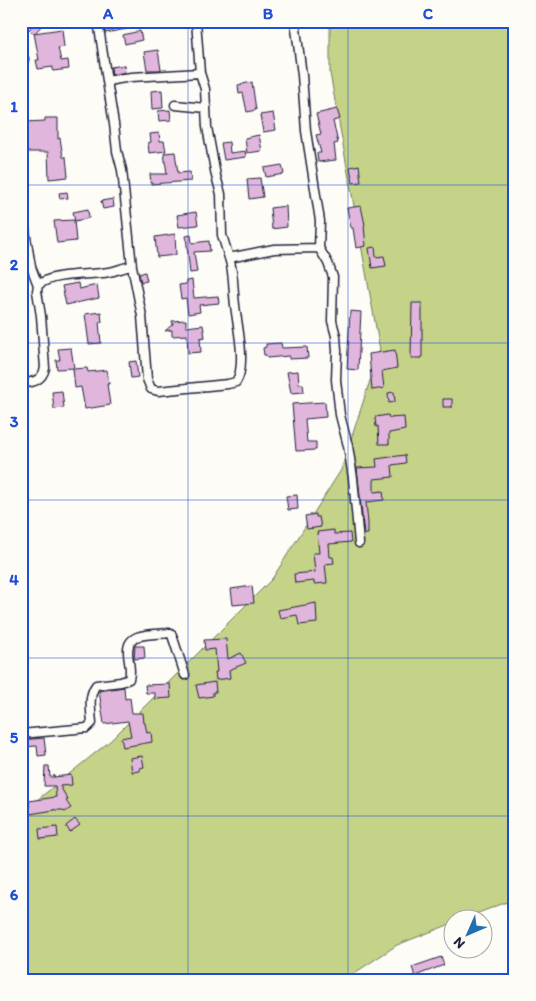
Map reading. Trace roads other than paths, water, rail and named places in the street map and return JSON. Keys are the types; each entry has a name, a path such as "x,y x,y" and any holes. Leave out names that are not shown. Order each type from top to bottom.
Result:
{"street":[{"path":"98,21 117,151 122,170 132,266 142,316 147,379 150,389 158,391 228,384 236,382 239,378 239,332 229,258 222,235 222,202 212,154 205,89 200,73 196,21"},
{"path":"295,21 302,75 306,130 320,221 318,248 328,263 333,276 332,321 336,336 336,380 340,416 348,446 353,478 358,543"},
{"path":"107,81 132,77 200,73"},
{"path":"175,105 206,108"},
{"path":"21,165 21,180"},
{"path":"21,206 31,267 38,286 45,368 44,374 40,379 21,384"},
{"path":"229,258 274,249 318,248"},
{"path":"38,286 52,279 87,273 110,272 132,266"},
{"path":"21,734 87,728 92,723 90,698 91,691 96,684 121,682 129,679 131,671 128,650 130,641 136,636 169,633 172,635 184,675"}]}
